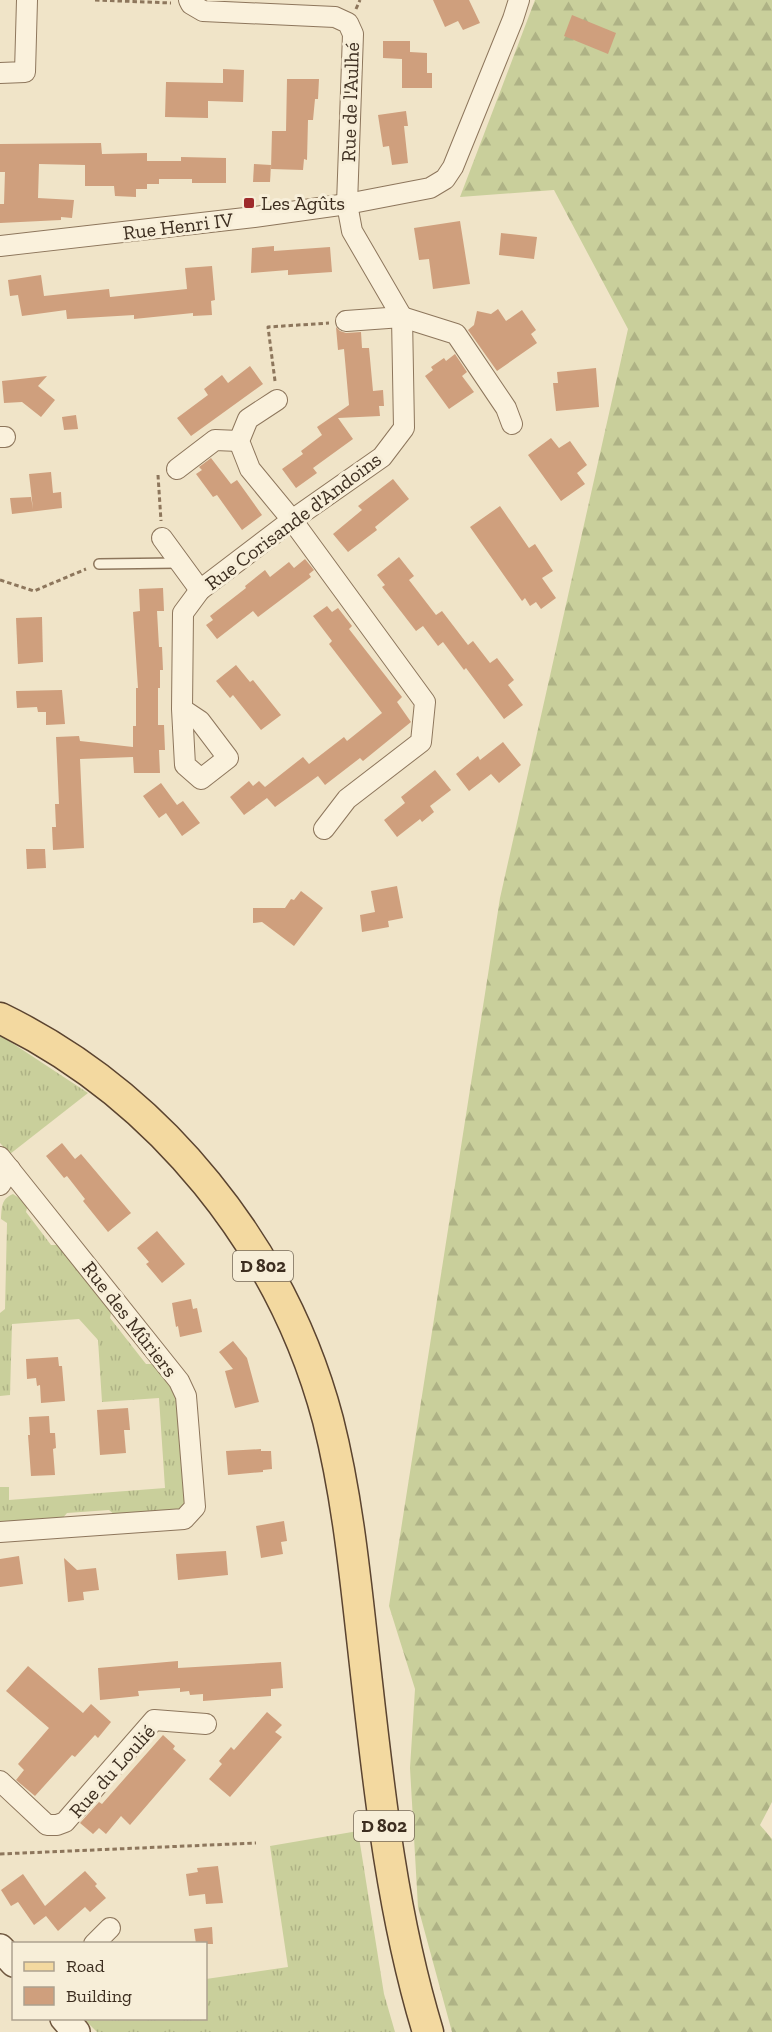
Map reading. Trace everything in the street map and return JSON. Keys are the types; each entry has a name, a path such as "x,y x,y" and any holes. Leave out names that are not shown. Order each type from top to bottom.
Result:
{"main road":[{"name":"D 802","path":"0,1018 32,1034 86,1069 164,1135 200,1174 233,1218 265,1269 310,1363 328,1419 343,1489 391,1871 416,1992 428,2032"}],"street":[{"path":"0,73 25,72 27,0"},
{"name":"Rue Henri IV","path":"0,246 254,217 347,204 430,188 445,179 462,146 519,0"},
{"name":"Rue de l'Aulhé","path":"190,2 203,11 335,17 348,23 353,34 347,204"},
{"name":"Rue Corisande d'Andoins","path":"182,709 183,613 200,590 292,520 382,457 404,428 402,317 352,231 347,204"},
{"path":"346,321 402,317 456,334 506,408 512,424"},
{"path":"277,400 248,418 239,441 250,469 292,520 425,702 421,742 347,799 324,829"},
{"path":"177,469 215,440 239,441"},
{"path":"162,538 200,590"},
{"name":"Rue des Mûriers","path":"0,1532 184,1519 195,1507 186,1396 179,1380 3,1170"},
{"name":"Rue du Loulié","path":"0,1781 47,1825 57,1825 65,1822 154,1720 207,1724"},
{"path":"96,1942 110,1928"},
{"path":"0,1948 12,1961"},
{"path":"65,2020 76,2032"}],"lane":[{"path":"99,564 180,563"}],"path":[{"path":"95,0 190,2"},
{"path":"277,400 268,327 346,321"},
{"path":"162,538 157,475 177,469"},
{"path":"0,580 34,591 99,564"},
{"path":"0,1854 256,1843"}],"green space":[{"path":"535,0 772,0 772,1802 760,1825 772,1839 772,2032 452,2032 418,1907 410,1768 415,1689 389,1606 500,898 628,329 554,190 460,197"},
{"path":"0,1035 88,1093 10,1154 0,1143"},
{"path":"13,1194 28,1204 26,1212 51,1245 61,1245 112,1309 110,1318 146,1364 156,1364 177,1392 187,1504 177,1512 116,1516 109,1510 67,1513 61,1520 2,1524 0,1521 0,1487 9,1487 9,1500 165,1488 159,1398 102,1402 98,1340 79,1319 12,1324 10,1395 0,1396 0,1313 5,1309 7,1223 1,1219 4,1201"},
{"path":"358,1831 384,1994 395,2032 97,2032 85,2020 207,2020 207,1979 288,1967 270,1846"}],"building":[{"path":"433,0 469,0 480,23 463,30 458,21 445,27"},
{"path":"572,15 616,33 608,54 564,36"},
{"path":"383,41 410,41 410,52 427,53 427,73 432,73 432,88 402,88 402,59 383,58"},
{"path":"223,69 244,70 243,102 208,101 208,118 165,117 166,82 223,83"},
{"path":"287,79 319,79 318,99 315,99 313,120 308,120 307,160 304,159 303,170 271,169 272,131 286,131"},
{"path":"406,111 408,126 404,126 408,163 392,165 389,146 383,147 378,115"},
{"path":"101,143 102,154 147,153 147,161 181,161 181,157 226,158 226,183 192,183 192,179 159,179 159,184 147,184 147,189 136,189 136,197 115,196 114,186 85,186 85,165 39,164 38,198 74,200 72,218 0,223 0,204 4,204 5,172 0,172 0,144"},
{"path":"254,164 271,165 270,182 253,182"},
{"path":"460,221 470,284 433,289 429,259 419,260 414,228"},
{"path":"501,233 537,237 534,259 499,255"},
{"path":"274,246 274,251 330,247 332,272 288,275 288,270 251,273 252,248"},
{"path":"212,266 215,300 211,301 212,315 193,316 193,313 134,319 134,315 67,319 66,310 22,316 18,295 10,296 8,280 41,275 44,296 109,289 110,297 187,289 185,268"},
{"path":"498,309 506,321 522,310 536,330 531,334 537,343 497,371 468,330 474,325 477,311 491,314"},
{"path":"336,327 346,333 361,332 362,348 369,348 373,391 383,390 384,406 379,406 380,416 338,418 353,439 313,468 317,473 296,488 282,469 303,454 301,451 322,435 317,427 349,405 344,349 338,350"},
{"path":"455,354 467,372 462,376 474,392 449,409 425,376 433,370 431,367 444,358 446,361"},
{"path":"250,366 263,384 191,436 177,418 208,395 204,389 222,375 228,383"},
{"path":"596,368 599,407 556,411 553,383 558,383 557,372"},
{"path":"47,376 38,386 55,400 41,417 22,402 4,403 2,381"},
{"path":"76,415 78,429 64,430 62,417"},
{"path":"551,438 559,448 570,441 587,465 577,473 585,484 561,501 528,455"},
{"path":"211,458 231,484 237,480 262,515 242,530 217,495 213,497 196,474 202,470 199,467"},
{"path":"51,472 53,493 61,492 62,508 12,514 10,498 31,497 33,509 29,474"},
{"path":"393,479 409,499 375,527 377,530 348,552 333,534 362,510 358,506"},
{"path":"500,506 529,548 535,544 553,571 542,578 556,598 541,609 536,602 530,606 525,598 522,601 470,527"},
{"path":"399,557 414,576 409,580 436,615 442,611 468,645 473,641 490,663 497,658 514,680 508,685 523,705 504,719 466,668 464,670 443,642 438,646 423,626 416,631 382,587 385,585 377,575"},
{"path":"305,559 314,570 309,574 311,577 258,617 253,611 217,639 206,625 213,620 210,616 265,570 270,577 289,562 294,568"},
{"path":"163,588 164,611 157,611 163,670 160,670 160,688 158,688 158,725 164,725 165,750 159,750 160,773 134,773 133,757 80,759 84,848 53,850 52,827 56,827 55,804 59,804 56,737 79,736 80,741 133,747 133,726 136,726 136,688 138,688 133,612 140,611 139,589"},
{"path":"327,606 332,612 338,608 352,626 349,629 402,697 397,702 411,722 363,761 360,758 325,785 318,776 275,807 267,798 244,815 230,797 249,781 253,786 259,781 265,787 303,757 309,764 344,737 347,741 382,713 329,644 332,641 313,616"},
{"path":"42,617 43,662 18,664 16,618"},
{"path":"236,665 250,682 253,680 281,715 261,730 233,695 230,698 216,681"},
{"path":"62,690 65,724 46,725 46,712 38,712 37,707 17,708 16,691"},
{"path":"503,742 521,765 499,783 491,774 469,791 456,774 478,756 480,760"},
{"path":"435,770 451,790 430,806 434,812 422,822 420,819 397,837 384,820 405,803 401,797"},
{"path":"161,783 177,805 183,801 200,823 182,836 166,813 159,818 143,796"},
{"path":"26,849 45,849 46,868 27,869"},
{"path":"397,886 403,918 388,921 389,927 362,932 360,915 375,912 371,891"},
{"path":"301,891 323,908 294,946 262,922 253,923 253,908 285,908"},
{"path":"62,1143 75,1159 81,1154 131,1213 108,1232 83,1201 85,1199 67,1176 64,1178 46,1156"},
{"path":"157,1231 185,1264 162,1283 146,1264 149,1262 137,1248"},
{"path":"191,1299 193,1309 197,1308 202,1332 180,1337 172,1303"},
{"path":"233,1341 247,1358 259,1402 235,1408 225,1371 233,1369 219,1352"},
{"path":"58,1357 59,1366 62,1366 65,1401 41,1403 40,1385 37,1386 36,1378 27,1379 26,1359"},
{"path":"128,1408 130,1430 124,1430 126,1453 100,1455 97,1410"},
{"path":"49,1416 50,1433 55,1433 56,1448 53,1449 55,1475 31,1476 29,1417"},
{"path":"261,1449 261,1451 271,1451 272,1469 228,1475 226,1451"},
{"path":"284,1521 287,1541 281,1542 283,1554 261,1558 256,1526"},
{"path":"226,1551 228,1575 178,1580 176,1554"},
{"path":"19,1556 23,1584 0,1587 0,1559"},
{"path":"64,1558 77,1570 96,1568 99,1590 83,1592 84,1600 68,1602"},
{"path":"178,1661 178,1668 281,1662 283,1688 271,1689 271,1696 203,1701 203,1694 190,1695 189,1691 180,1692 180,1688 138,1691 139,1696 100,1700 98,1668"},
{"path":"28,1666 83,1713 91,1704 111,1722 98,1738 95,1735 75,1757 72,1755 35,1796 16,1780 24,1770 18,1764 49,1728 6,1691"},
{"path":"267,1712 282,1725 275,1732 282,1737 230,1797 209,1779 222,1764 219,1761 231,1747 234,1750"},
{"path":"163,1735 175,1746 173,1749 186,1760 130,1825 121,1816 106,1834 99,1828 93,1834 80,1823 99,1802 102,1804"},
{"path":"218,1866 223,1903 206,1904 205,1894 189,1896 186,1874 198,1872 197,1868"},
{"path":"85,1871 106,1898 90,1912 85,1907 58,1931 46,1916 34,1925 18,1902 11,1906 1,1890 23,1874 45,1906"},
{"path":"212,1927 213,1944 196,1942 194,1929"}],"place":[{"name":"Les Agûts","path":"249,203"}]}
